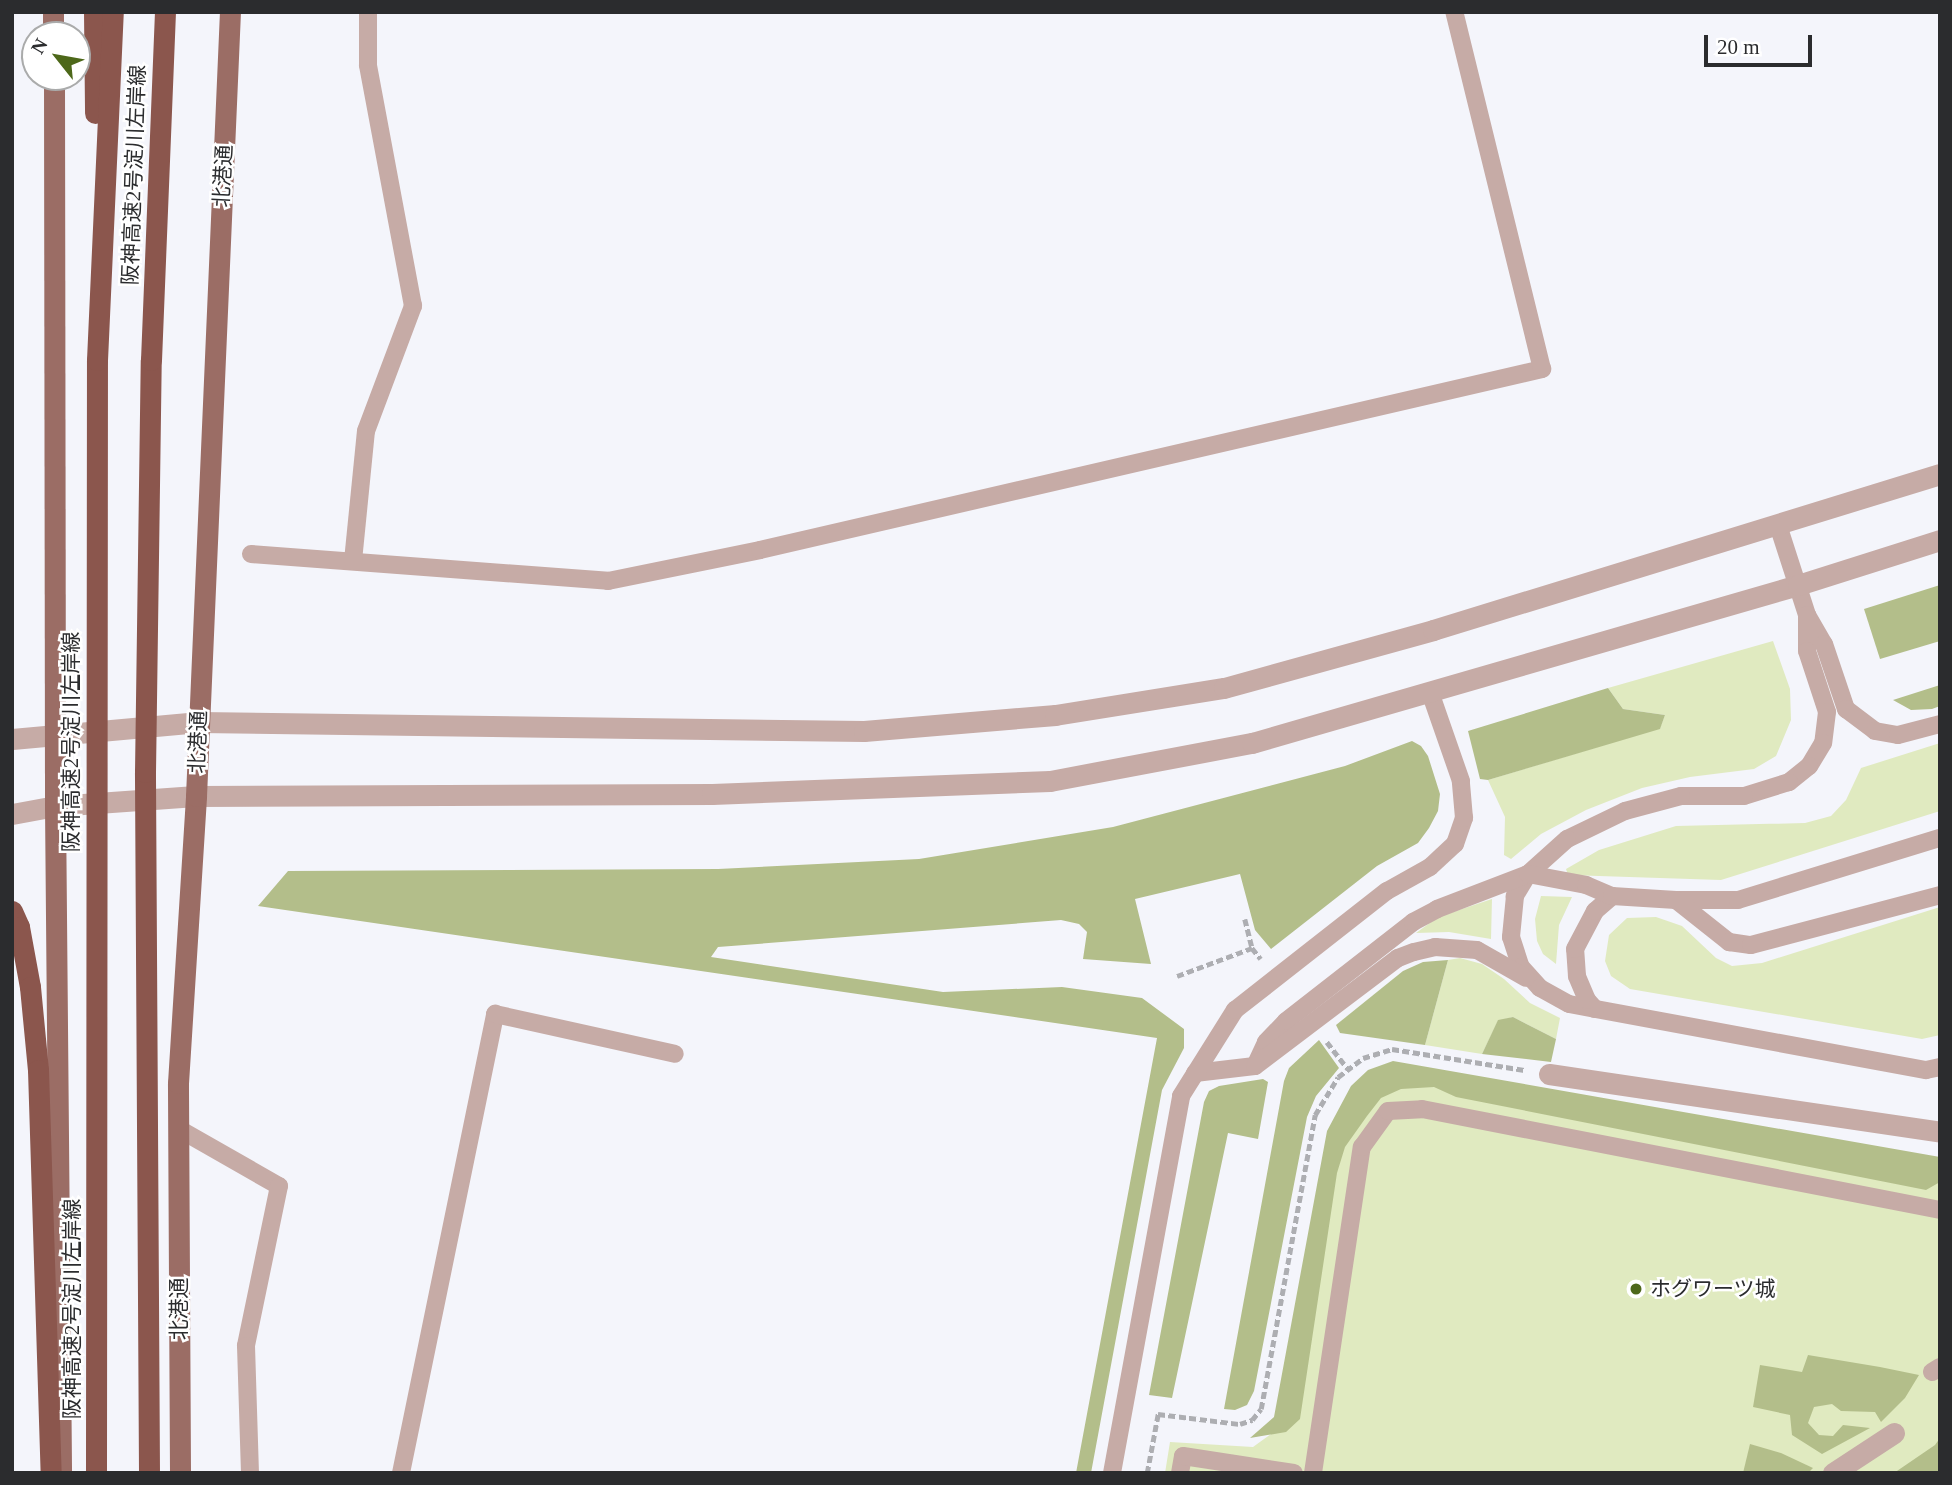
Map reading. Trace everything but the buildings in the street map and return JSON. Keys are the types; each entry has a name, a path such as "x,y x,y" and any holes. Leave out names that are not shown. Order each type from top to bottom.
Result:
{"highway":[{"path":"94,12 97,360"},
{"name":"阪神高速2号淀川左岸線","path":"96,1473 97,360 113,12"},
{"name":"阪神高速2号淀川左岸線","path":"149,1473 145,1162 145,772 151,360 165,12"},
{"path":"12,911 19,927 30,987 38,1070 51,1473"}],"main road":[{"name":"北港通","path":"180,1473 178,1083 196,796 230,12"},
{"path":"54,91 55,806 61,1473"}],"street":[{"path":"12,739 199,722 864,731 1055,715 1224,688 1433,630 1940,474"},
{"path":"12,814 55,806 196,796 712,794 1050,782 1252,743 1798,585 1940,540"},
{"path":"1549,1074 1940,1132"},
{"path":"1833,1473 1894,1433"}],"lane":[{"path":"353,561 366,431 413,306 368,65 368,12"},
{"path":"251,554 608,581 787,544 1542,369 1454,12"},
{"path":"1778,525 1807,615 1824,644 1846,709 1875,732 1898,735 1940,724"},
{"path":"1540,988 1521,967 1511,937 1515,896 1528,874 1567,839 1625,811 1681,796 1744,796 1789,782 1809,766 1823,743 1827,712 1807,651 1807,615"},
{"path":"1112,1473 1181,1096 1235,1010 1387,891 1430,867 1455,844 1464,818 1461,781 1430,692"},
{"path":"1255,1066 1266,1041 1286,1021 1413,922 1437,909 1528,874 1586,885 1612,896 1738,900 1940,838"},
{"path":"1676,900 1729,942 1751,945 1940,895"},
{"path":"1595,1009 1587,1000 1577,976 1575,949 1595,911 1612,896"},
{"path":"1195,1073 1255,1066 1398,958 1435,947 1477,950 1500,961 1569,1004 1926,1070 1940,1068"},
{"path":"401,1473 495,1014 675,1054"},
{"path":"1313,1473 1362,1147 1388,1111 1422,1109 1940,1210"},
{"path":"178,1129 279,1186 246,1346 250,1473"},
{"path":"1180,1473 1183,1456 1294,1473"}],"path":[{"path":"1177,975 1252,948"},
{"path":"1147,1473 1158,1414 1240,1424 1252,1420 1261,1409 1315,1115 1338,1077 1363,1058 1392,1049 1549,1074"}],"green space":[{"path":"1940,585 1940,641 1880,659 1864,609"},
{"path":"1773,641 1790,689 1791,720 1776,756 1754,769 1690,777 1642,788 1586,810 1541,834 1511,859 1504,855 1505,817 1488,780 1660,728 1665,715 1623,709 1608,688"},
{"path":"1940,685 1940,706 1932,709 1911,710 1893,700"},
{"path":"1608,688 1623,709 1665,715 1660,729 1488,780 1480,779 1468,731"},
{"path":"1412,741 1421,746 1428,756 1440,794 1438,811 1429,828 1418,843 1377,866 1271,949 1255,930 1240,874 1135,899 1151,964 1083,959 1087,932 1079,924 1061,920 718,947 711,957 943,992 1062,987 1142,998 1184,1029 1184,1048 1162,1090 1091,1473 1076,1473 1157,1038 258,906 288,871 718,869 919,859 1113,827 1345,766"},
{"path":"1940,743 1940,811 1721,880 1568,875 1566,869 1599,850 1676,826 1805,823 1831,816 1846,800 1861,768"},
{"path":"1541,896 1572,897 1559,925 1556,964 1543,954 1537,941 1535,919"},
{"path":"1492,899 1491,939 1449,932 1416,933 1438,917"},
{"path":"1940,907 1940,1035 1922,1039 1630,989 1611,976 1605,961 1609,935 1627,918 1656,917 1682,926 1716,958 1732,966 1762,963"},
{"path":"1460,958 1482,964 1504,979 1530,1003 1560,1018 1556,1039 1513,1017 1498,1021 1482,1054 1425,1045 1448,960"},
{"path":"1448,960 1425,1045 1340,1033 1336,1025 1403,971 1423,962"},
{"path":"1513,1017 1556,1039 1551,1062 1482,1054 1498,1020"},
{"path":"1319,1040 1339,1068 1316,1096 1307,1117 1254,1391 1247,1405 1235,1410 1224,1409 1284,1081 1289,1068"},
{"path":"1393,1061 1940,1157 1940,1182 1926,1190 1456,1097 1434,1087 1401,1089 1381,1098 1367,1116 1345,1147 1337,1173 1300,1419 1286,1432 1250,1438 1274,1417 1327,1131 1351,1086 1368,1070"},
{"name":"ホグワーツ城","path":"1388,1074 1940,1163 1940,1473 1165,1473 1170,1442 1253,1447 1282,1426 1331,1169"},
{"path":"1263,1079 1268,1082 1258,1139 1228,1133 1172,1398 1149,1395 1204,1102 1209,1091 1219,1086"},
{"path":"1808,1355 1919,1375 1905,1398 1881,1422 1875,1412 1841,1411 1832,1404 1814,1407 1808,1423 1819,1435 1833,1436 1843,1425 1870,1428 1822,1454 1792,1435 1790,1415 1753,1407 1760,1365 1802,1372"},
{"path":"1940,1438 1940,1473 1894,1473 1935,1445"},
{"path":"1750,1444 1781,1453 1813,1468 1808,1473 1743,1473"}],"place":[{"name":"ホグワーツ城","path":"1636,1289"}]}
